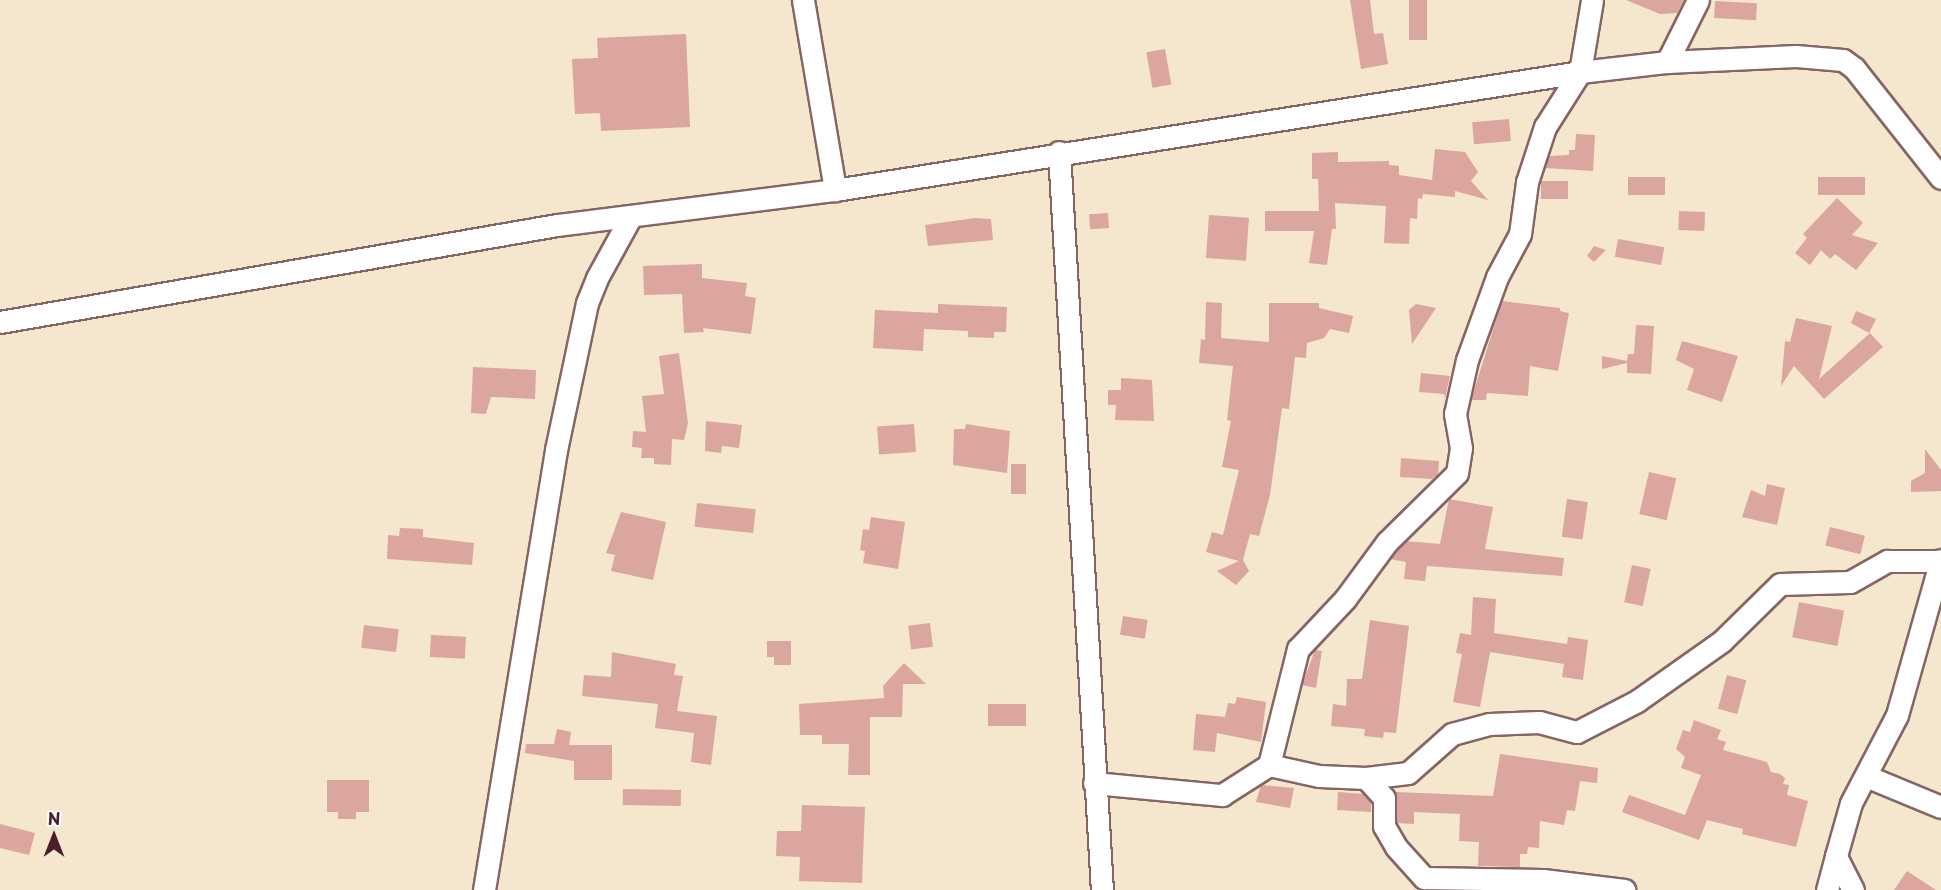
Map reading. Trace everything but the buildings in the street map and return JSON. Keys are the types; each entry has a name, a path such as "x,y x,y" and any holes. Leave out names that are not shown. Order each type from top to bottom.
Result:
{"street":[{"path":"803,0 835,190"},
{"path":"1094,783 1222,795 1269,765 1298,649 1345,599 1387,542 1457,473 1461,448 1455,414 1467,360 1497,277 1520,234 1527,182 1545,127 1580,72 1592,0"},
{"path":"1667,62 1698,0"},
{"path":"0,322 557,225 630,218 835,190 1059,152 1580,72 1667,62 1796,56 1843,60 1854,68 1941,178"},
{"path":"1059,152 1102,890"},
{"path":"484,890 556,450 587,303 597,278 630,218"},
{"path":"1269,765 1319,776 1366,778 1408,773 1452,734 1489,724 1539,722 1576,732 1637,701 1722,641 1780,584 1812,580 1850,582 1887,561 1941,561 1897,715 1851,803 1827,890"},
{"path":"1866,776 1941,807"},
{"path":"1366,778 1384,798 1384,826 1396,847 1424,878 1543,880 1624,890"},
{"path":"1836,856 1853,890"}]}
